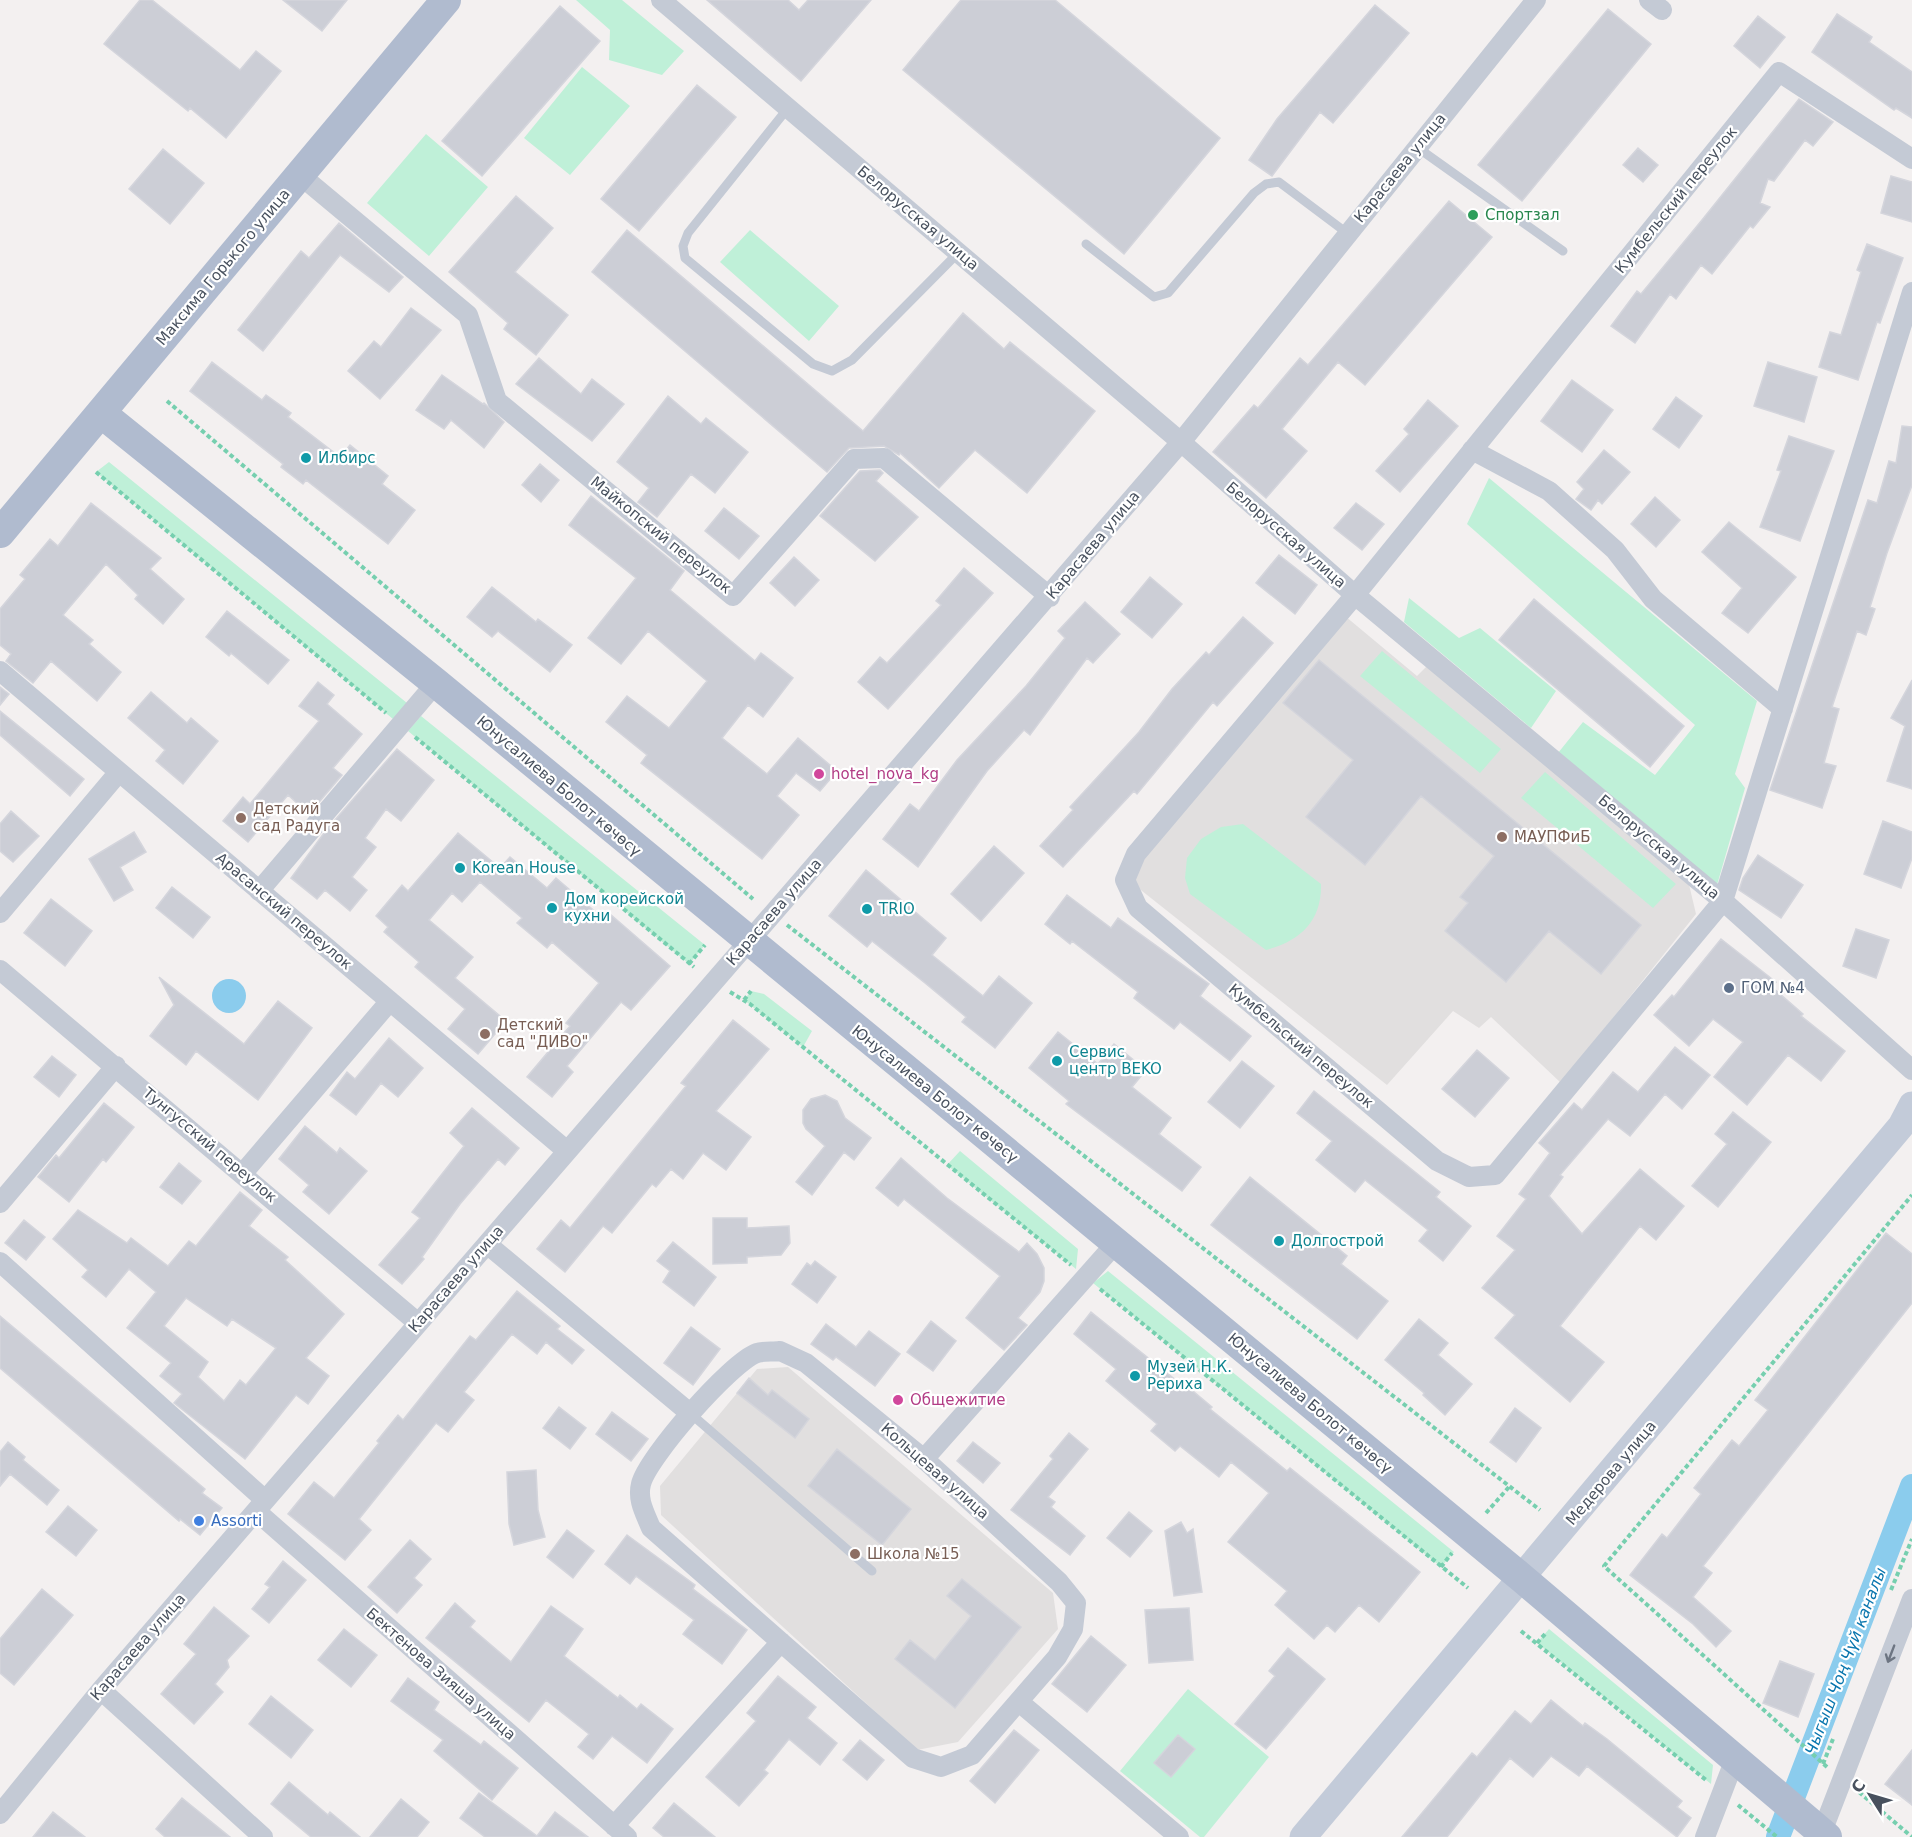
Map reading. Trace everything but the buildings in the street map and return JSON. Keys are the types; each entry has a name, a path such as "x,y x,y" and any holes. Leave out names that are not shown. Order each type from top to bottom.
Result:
{"main road":[{"name":"Максима Горького улица","path":"0,533 446,0"},
{"name":"Юнусалиева Болот көчөсү","path":"101,412 436,683 1523,1579 1823,1836"},
{"name":"Медерова улица","path":"1303,1837 1523,1579 1901,1126 1912,1105"}],"street":[{"name":"Белорусская улица","path":"661,0 1181,442 1355,595 1723,901 1912,1070"},
{"name":"Карасаева улица","path":"0,1814 101,1690 260,1505 1050,597 1181,442 1536,0"},
{"name":"Кумбельский переулок","path":"1912,159 1779,72 1355,595 1136,854 1125,880 1138,909 1437,1161 1469,1177 1495,1175 1723,901 1912,292"},
{"name":"Майкопский переулок","path":"300,175 468,315 496,401 733,596 854,459 884,458 1050,597"},
{"path":"1472,450 1518,472 1558,498 1615,550 1653,599 1783,709"},
{"name":"Арасанский переулок","path":"0,671 567,1151"},
{"path":"260,891 436,683"},
{"path":"0,913 119,772"},
{"name":"Тунгусский переулок","path":"0,970 418,1323"},
{"path":"243,1173 390,1001"},
{"path":"0,1203 116,1066"},
{"path":"924,1459 1116,1243"},
{"path":"487,1244 691,1414"},
{"name":"Бектенова Зияша улица","path":"0,1262 260,1505 620,1832"},
{"name":"Кольцевая улица","path":"780,1351 806,1363 924,1459 1059,1581 1076,1603 1073,1629 1057,1657 972,1755 941,1767 913,1758 651,1528 639,1499 641,1482 656,1457 691,1414 730,1371 756,1353 780,1351"},
{"path":"1823,1836 1912,1599"},
{"path":"620,1832 781,1642"},
{"path":"101,1690 263,1837"},
{"path":"1019,1702 1179,1837"},
{"path":"1705,1837 1735,1759"}],"lane":[{"path":"788,108 688,233 683,246 685,258 813,364 832,371 852,360 958,253"},
{"path":"1418,148 1563,250"},
{"path":"1086,244 1154,297 1168,293 1254,193 1266,184 1279,182 1347,233"},
{"path":"691,1414 872,1570"}],"path":[{"path":"167,400 753,899"},
{"path":"787,925 1540,1510"},
{"path":"689,963 705,945"},
{"path":"744,1000 752,991"},
{"path":"1912,1195 1604,1566 1823,1764 1912,1837"},
{"path":"1486,1513 1509,1486"},
{"path":"1454,1551 1441,1567 1468,1588"},
{"path":"1537,1643 1549,1629"},
{"path":"1521,1631 1777,1837"}],"shaded area":[{"path":"1345,616 1417,676 1430,663 1687,876 1696,914 1561,1083 1491,1017 1479,1028 1453,1011 1387,1085 1132,883 1142,859"},
{"name":"Школа №15","path":"788,1367 1053,1593 1058,1629 958,1742 917,1750 661,1515 660,1486 757,1369"}],"green space":[{"path":"576,0 622,0 684,51 662,75 609,60 610,30"},
{"path":"582,67 630,106 570,175 524,138"},
{"path":"426,134 488,187 429,256 367,203"},
{"path":"750,230 839,306 809,341 720,262"},
{"path":"109,462 407,703 393,719 96,472"},
{"path":"1489,478 1757,701 1735,774 1745,788 1717,885 1558,753 1583,722 1655,775 1695,725 1467,524"},
{"path":"1409,598 1459,638 1480,628 1556,691 1531,728 1404,622"},
{"path":"1382,651 1501,749 1480,773 1360,676"},
{"path":"421,716 705,945 689,964 408,731"},
{"path":"1545,772 1676,884 1653,908 1521,798"},
{"path":"1243,824 1321,884 1318,909 1307,928 1289,941 1266,950 1190,894 1185,878 1187,858 1201,839 1221,827"},
{"path":"751,991 764,994 812,1031 803,1047 744,1000"},
{"path":"960,1151 1078,1249 1076,1269 947,1165"},
{"path":"1108,1271 1454,1552 1441,1567 1093,1283"},
{"path":"1549,1629 1713,1765 1711,1784 1537,1643"},
{"path":"1188,1689 1269,1757 1204,1837 1200,1837 1120,1771"}],"water":[{"path":"229,979 241,984 246,996 241,1008 229,1013 217,1008 212,996 217,984"}],"waterway":[{"name":"Чыгыш Чоң Чүй каналы","path":"1778,1837 1912,1486"}],"place":[{"name":"Спортзал","path":"1473,215"},
{"name":"Илбирс","path":"306,458"},
{"name":"hotel_nova_kg","path":"819,774"},
{"name":"Детский сад Радуга","path":"241,818"},
{"name":"МАУПФиБ","path":"1502,837"},
{"name":"Korean House","path":"460,868"},
{"name":"Дом корейской кухни","path":"552,908"},
{"name":"TRIO","path":"867,909"},
{"name":"ГОМ №4","path":"1729,988"},
{"name":"Детский сад \"ДИВО\"","path":"485,1034"},
{"name":"Сервис центр BEKO","path":"1057,1061"},
{"name":"Долгострой","path":"1279,1241"},
{"name":"Музей Н.К. Рериха","path":"1135,1376"},
{"name":"Общежитие","path":"898,1400"},
{"name":"Assorti","path":"199,1521"},
{"name":"Школа №15","path":"855,1554"}]}
